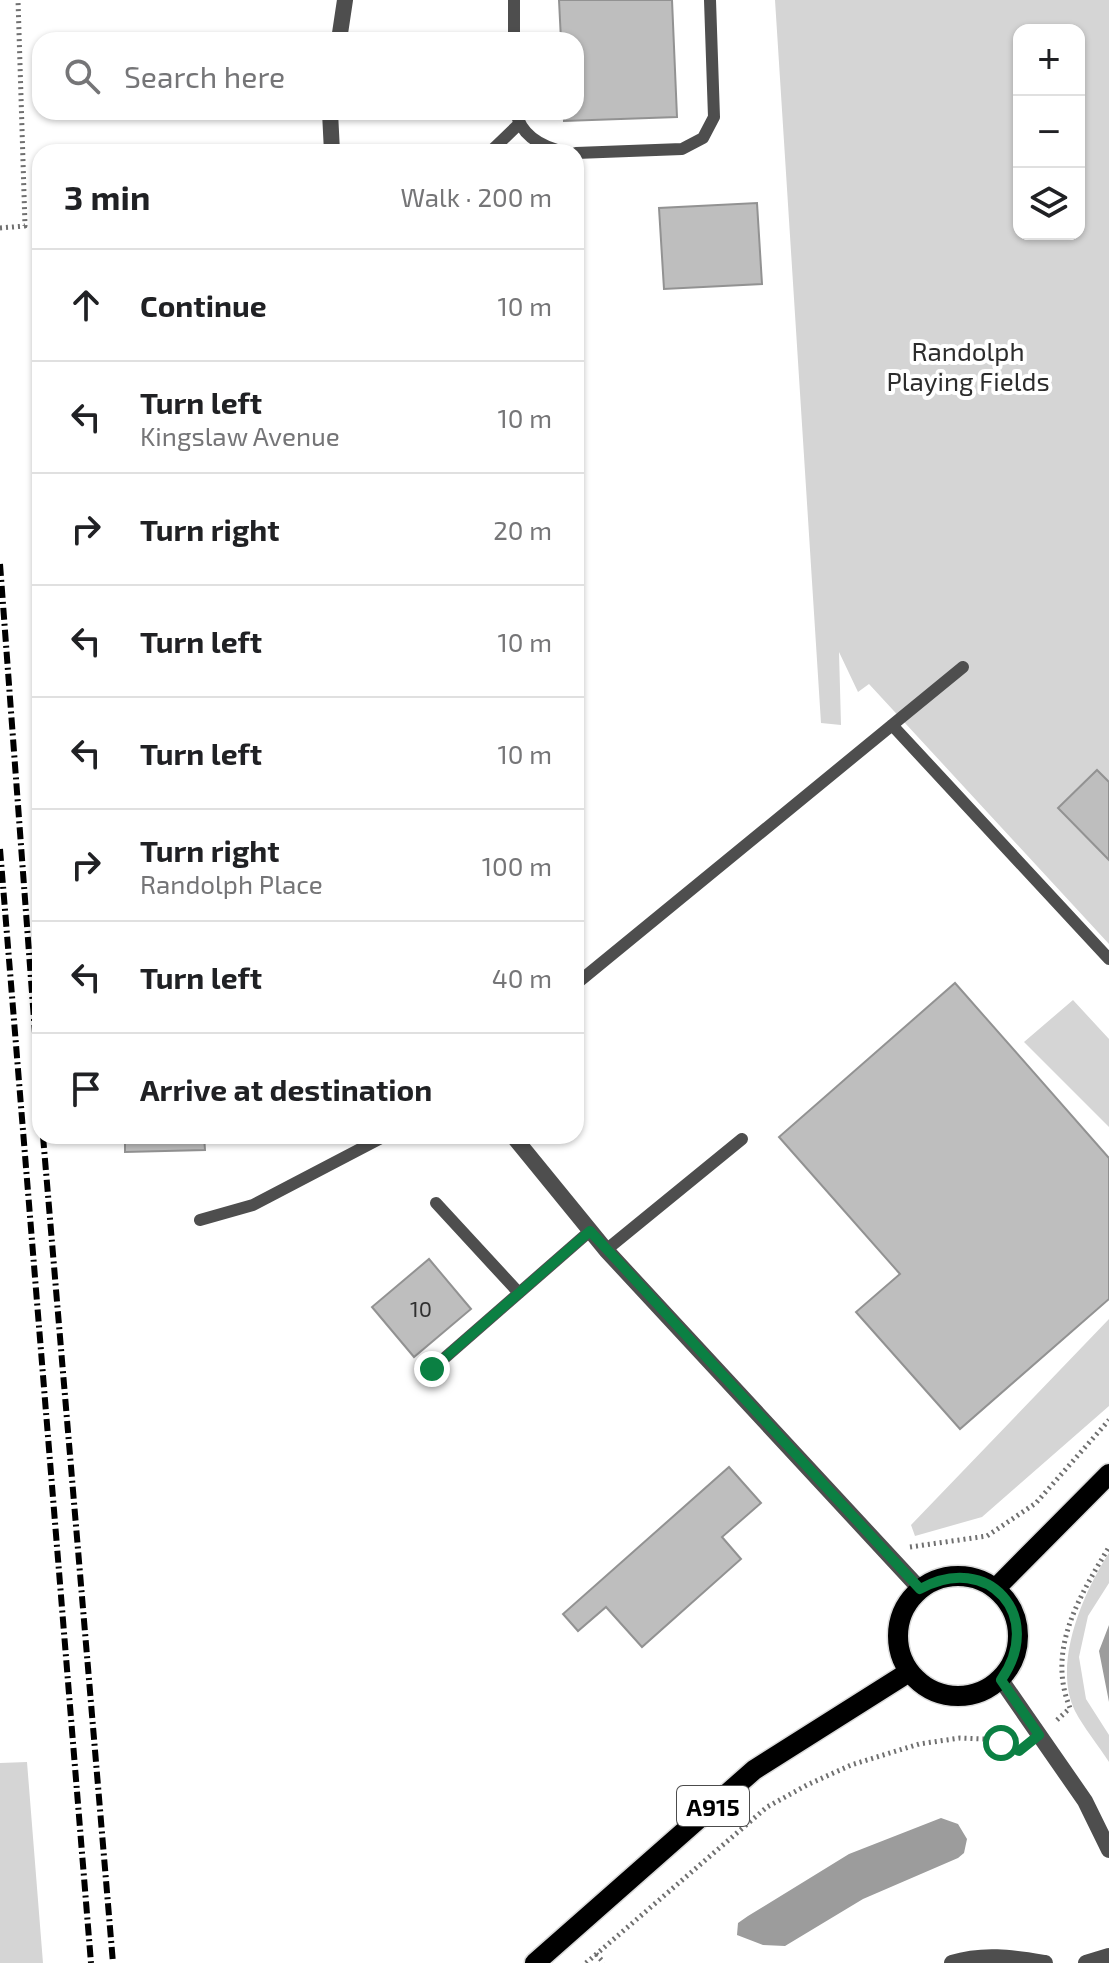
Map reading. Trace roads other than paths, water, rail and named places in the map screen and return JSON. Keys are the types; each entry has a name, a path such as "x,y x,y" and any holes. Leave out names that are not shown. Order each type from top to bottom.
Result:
{"main road":[{"path":"995,1589 1109,1474"},
{"path":"957,1576 977,1579 995,1589 1009,1604 1018,1633 1013,1663 1001,1680 983,1691 953,1696 924,1687 909,1672 900,1656 898,1629 907,1603 920,1589 937,1579 957,1576"},
{"name":"A915","path":"535,1963 754,1770 909,1672"}],"street":[{"path":"340,32 345,0"},
{"path":"330,120 332,144"},
{"path":"519,1144 606,1250 920,1589"},
{"path":"1001,1680 1085,1801 1109,1850"},
{"path":"952,1963 975,1957 1001,1956 1045,1963"},
{"path":"1086,1963 1109,1956"}],"lane":[{"path":"514,0 514,32"},
{"path":"584,153 682,149 703,138 714,117 710,0"},
{"path":"496,144 515,120"},
{"path":"518,120 534,141 542,144"},
{"path":"584,977 963,667"},
{"path":"892,725 1109,959"},
{"path":"606,1250 742,1139"},
{"path":"200,1220 253,1205 370,1144"},
{"path":"436,1203 519,1293"},
{"path":"432,1369 590,1231"}],"railway":[{"path":"0,564 32,993"},
{"path":"0,849 91,1963"},
{"path":"44,1144 113,1963"}],"park label":[{"name":"Randolph Playing Fields","path":"968,365"}]}
